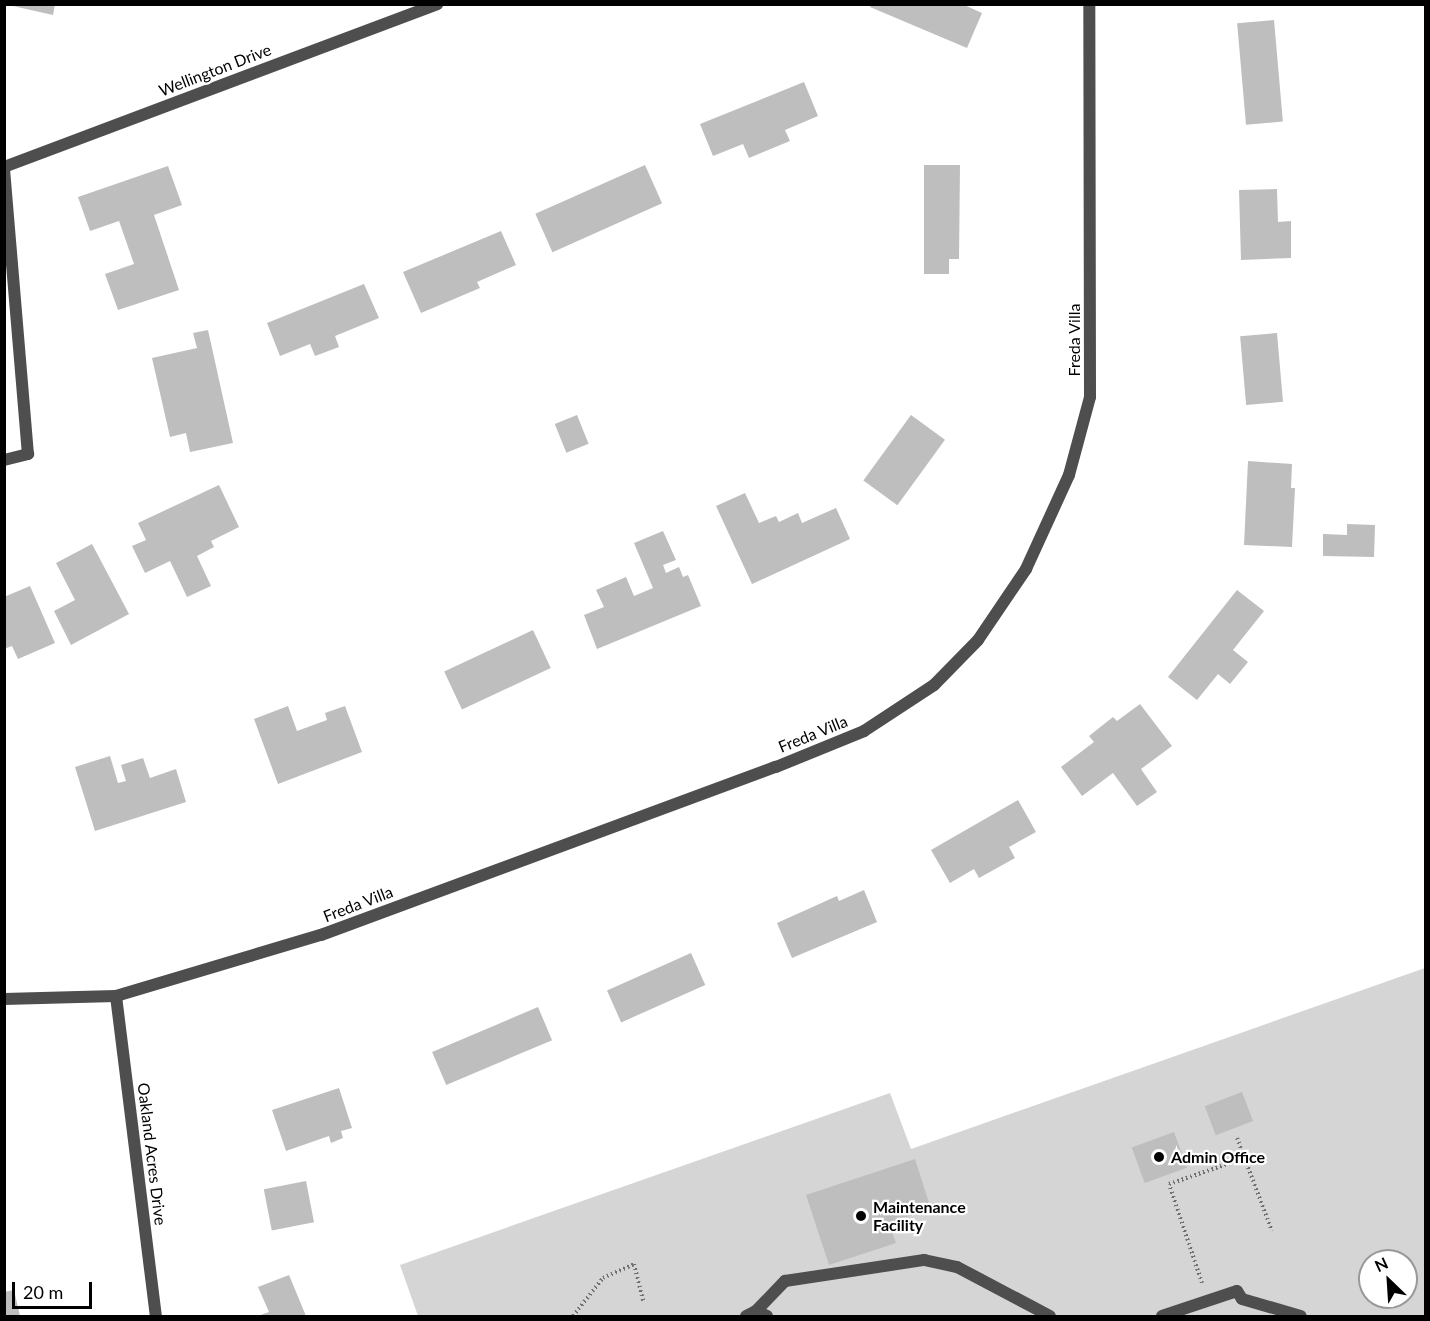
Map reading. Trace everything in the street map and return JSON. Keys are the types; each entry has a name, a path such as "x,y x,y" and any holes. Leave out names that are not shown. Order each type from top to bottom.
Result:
{"street":[{"name":"Wellington Drive","path":"4,168 437,4"},
{"name":"Freda Villa","path":"4,999 116,996 321,936 777,767 864,731 934,685 978,640 1026,569 1069,475 1090,397 1089,4"},
{"path":"4,168 28,454 4,460"},
{"name":"Oakland Acres Drive","path":"116,996 156,1317"},
{"path":"756,1315 785,1281 924,1260 957,1267 1050,1317"},
{"path":"1162,1317 1237,1291 1242,1299 1301,1317"}],"path":[{"path":"1237,1138 1272,1231"},
{"path":"1208,1300 1169,1184 1245,1158"},
{"path":"573,1317 603,1278 634,1264 643,1301"}],"shaded area":[{"path":"1425,968 1425,1316 418,1316 400,1265 890,1093 911,1149"}],"building":[{"path":"4,4 55,4 53,15"},
{"path":"871,4 962,4 982,13 967,48 870,7"},
{"path":"1274,20 1283,122 1246,125 1237,23"},
{"path":"804,82 818,116 785,130 790,141 749,158 743,144 713,156 700,124"},
{"path":"645,165 662,203 552,252 535,214"},
{"path":"924,165 960,165 959,259 949,259 949,274 924,274"},
{"path":"168,166 182,205 154,215 179,290 118,310 105,274 134,264 119,221 90,231 78,197"},
{"path":"1277,189 1278,222 1291,221 1291,258 1241,260 1239,190"},
{"path":"501,231 516,265 477,282 480,288 421,313 403,272"},
{"path":"364,284 379,318 335,336 339,347 315,356 310,344 280,356 267,323"},
{"path":"208,330 233,443 190,452 186,433 170,437 152,358 197,348 193,333"},
{"path":"1277,333 1283,402 1246,405 1240,336"},
{"path":"577,415 589,444 566,453 555,424"},
{"path":"911,415 945,440 897,505 863,481"},
{"path":"1248,461 1292,464 1291,488 1295,488 1292,547 1244,545"},
{"path":"219,485 239,527 211,541 214,547 197,556 211,586 187,597 170,561 145,573 132,546 146,540 138,523"},
{"path":"745,493 759,523 776,516 779,522 798,513 802,523 836,508 850,539 752,584 716,506"},
{"path":"1347,524 1375,525 1374,557 1323,556 1323,534 1347,535"},
{"path":"663,531 676,560 663,565 666,573 679,567 683,577 688,575 701,606 597,649 584,615 604,607 596,590 626,577 634,596 653,588 634,543"},
{"path":"92,544 129,614 71,645 54,611 75,600 56,563"},
{"path":"30,586 55,643 18,659 12,646 4,649 4,597"},
{"path":"1237,590 1264,611 1233,650 1248,662 1230,684 1218,674 1197,700 1168,677"},
{"path":"533,630 551,668 462,709 444,671"},
{"path":"1140,704 1172,746 1141,769 1157,792 1137,806 1113,773 1082,796 1061,767 1094,742 1089,736 1113,717 1117,721"},
{"path":"288,706 297,731 327,720 325,713 345,706 362,752 278,784 254,719"},
{"path":"110,756 118,783 126,781 121,765 143,758 150,778 176,769 186,802 95,831 75,767"},
{"path":"1018,800 1036,832 1009,847 1015,858 979,878 974,869 950,883 931,850"},
{"path":"864,890 877,922 792,958 777,923 837,896 839,901"},
{"path":"691,953 705,985 621,1022 607,990"},
{"path":"538,1007 552,1040 446,1085 432,1052"},
{"path":"339,1088 352,1128 341,1131 343,1138 331,1143 329,1136 286,1151 272,1110"},
{"path":"1242,1092 1253,1121 1216,1135 1205,1106"},
{"name":"Admin Office","path":"1174,1132 1187,1168 1145,1183 1132,1147"},
{"name":"Maintenance Facility","path":"915,1159 931,1209 889,1223 896,1243 829,1265 806,1195"},
{"path":"306,1181 314,1222 272,1230 264,1189"},
{"path":"289,1275 306,1316 258,1316 269,1312 258,1287"},
{"path":"14,1290 20,1316 4,1316 4,1292"}],"place":[{"name":"Admin Office","path":"1159,1157"},
{"name":"Maintenance Facility","path":"861,1216"}]}
